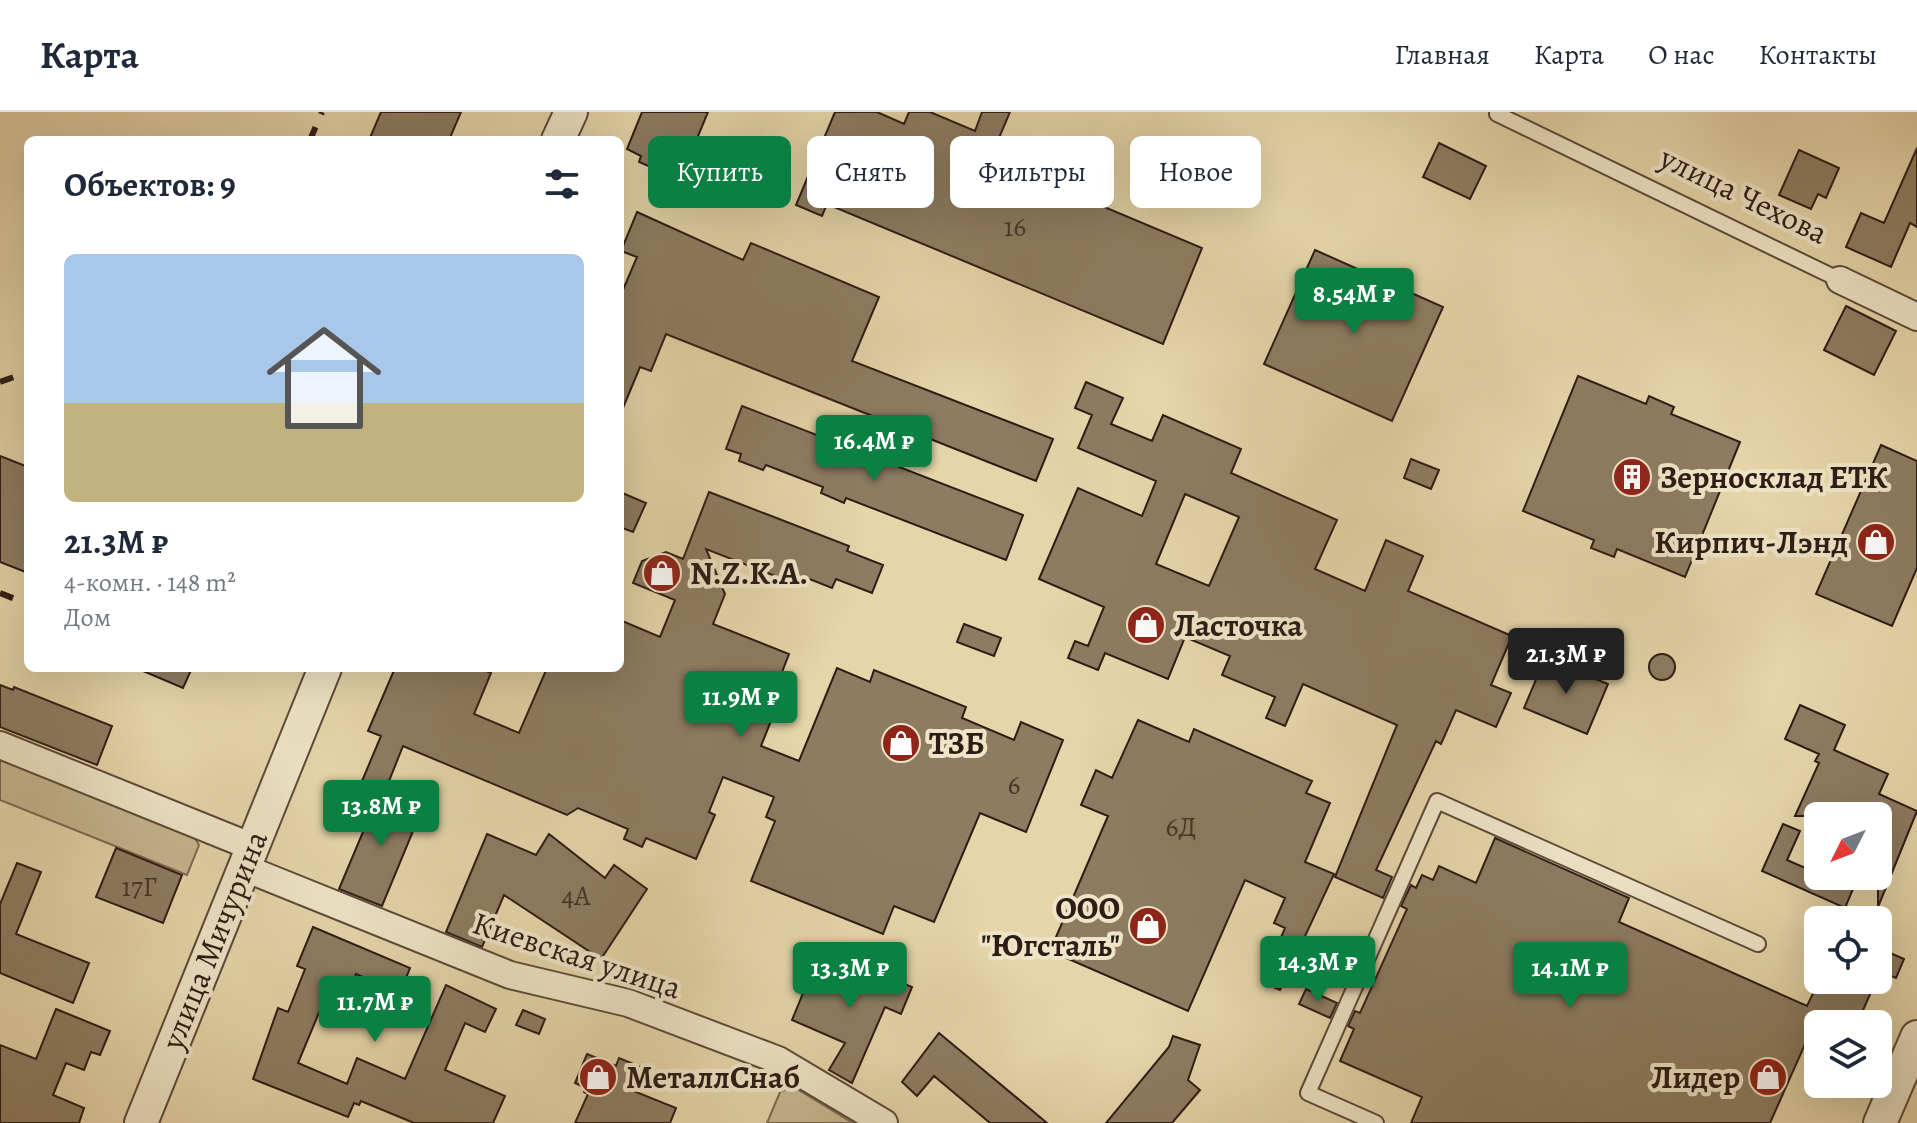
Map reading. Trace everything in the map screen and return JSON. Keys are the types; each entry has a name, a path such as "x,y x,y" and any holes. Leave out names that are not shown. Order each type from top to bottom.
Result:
{"street":[{"path":"560,136 571,112"},
{"name":"улица Чехова","path":"1840,280 1917,317"},
{"name":"улица Мичурина","path":"141,1123 323,672"},
{"name":"Киевская улица","path":"0,745 510,975 628,1003 769,1057 884,1123"},
{"path":"1880,1123 1917,1037"}],"lane":[{"name":"улица Чехова","path":"1497,114 1840,280"},
{"path":"1376,1123 1308,1093 1437,801 1758,944"}],"shaded area":[{"path":"0,758 193,835 199,845 187,875 0,800"},
{"path":"792,1086 853,1123 767,1123 780,1092"}],"building":[{"path":"381,112 461,112 451,136 371,136"},
{"path":"642,112 708,112 698,136 648,136 648,166 639,162 641,156 627,149"},
{"path":"835,112 877,112 904,124 909,112 930,112 975,131 982,112 1010,112 1000,136 950,136 950,208 1107,208 1202,248 1163,344 837,208 934,208 934,136 825,136"},
{"path":"1439,143 1486,166 1470,199 1423,177"},
{"path":"1917,148 1917,227 1910,223 1891,267 1846,247 1861,213 1884,223"},
{"path":"1799,150 1839,168 1826,198 1818,194 1811,209 1779,195"},
{"path":"807,179 807,208 825,208 822,216 796,205"},
{"path":"637,212 743,260 751,243 879,297 852,361 1053,439 1036,481 666,334 651,371 640,367 624,405 624,288 637,257 624,252 624,244"},
{"path":"1315,250 1443,307 1392,421 1264,364"},
{"path":"1846,306 1896,331 1874,375 1824,350"},
{"name":"Зерносклад ЕТК","path":"1578,376 1646,404 1649,396 1674,407 1671,414 1740,442 1685,577 1617,549 1614,557 1591,548 1594,540 1523,511"},
{"path":"1086,382 1123,398 1111,424 1152,441 1163,415 1241,449 1231,473 1337,520 1315,569 1365,591 1386,540 1423,556 1408,591 1512,636 1491,685 1511,693 1496,727 1456,710 1441,744 1436,741 1376,870 1392,877 1383,898 1335,877 1397,725 1303,684 1285,726 1266,718 1275,697 1222,675 1230,656 1185,637 1168,679 1105,653 1098,670 1068,658 1075,641 1088,646 1104,607 1039,579 1078,488 1142,516 1156,481 1078,448 1092,415 1075,408","holes":["1185,494 1239,517 1209,586 1156,564"]},
{"path":"742,406 1023,515 1006,560 846,498 844,503 821,493 823,487 766,465 763,470 739,461 741,454 726,449"},
{"path":"1881,445 1917,461 1917,568 1892,626 1816,594"},
{"path":"0,456 24,465 24,571 0,562"},
{"path":"1411,459 1439,470 1431,489 1404,478"},
{"path":"709,492 849,546 847,551 883,565 872,593 836,579 832,588 807,578 803,587 706,549 725,594 713,624 789,654 779,680 786,683 761,746 799,761 837,668 870,682 874,670 966,707 962,718 1014,740 1021,722 1063,740 1026,832 980,813 934,922 894,906 883,934 751,881 775,821 766,817 774,797 723,777 709,812 715,815 696,859 646,838 642,847 624,839 628,829 578,808 567,815 403,746 385,791 362,781 381,736 368,731 393,672 491,673 474,714 519,733 545,672 624,672 624,622 660,637 675,600 633,583 642,561 666,552 683,559"},
{"path":"624,494 646,503 633,532 624,529"},
{"path":"964,624 1001,638 994,656 957,642"},
{"path":"1662,654 1671,658 1675,667 1671,676 1662,680 1653,676 1649,667 1653,658"},
{"path":"1545,658 1608,684 1587,734 1524,708"},
{"path":"145,672 190,672 183,688"},
{"path":"0,685 13,690 14,687 112,726 97,765 0,727"},
{"path":"1800,705 1845,725 1834,750 1888,774 1879,794 1917,811 1892,873 1892,802 1804,802 1804,816 1795,816 1819,763 1815,761 1819,754 1785,739"},
{"path":"1138,720 1189,742 1194,729 1312,781 1306,793 1330,803 1305,862 1334,874 1280,990 1262,982 1285,928 1274,923 1285,898 1245,880 1188,1011 1050,951 1108,816 1081,805 1096,770 1112,778"},
{"path":"381,789 423,807 382,906 339,889"},
{"path":"1783,824 1800,831 1787,860 1804,867 1804,890 1762,871"},
{"path":"487,834 536,855 549,834 605,878 614,865 647,889 601,959 504,895 482,947 446,932"},
{"path":"1495,838 1629,898 1619,922 1807,1006 1813,994 1870,994 1863,1010 1804,1010 1804,1046 1770,1123 1411,1123 1422,1097 1340,1061 1354,1029 1348,1026 1355,1011 1360,1013 1407,909 1401,906 1411,885 1416,888 1422,875 1433,880 1439,866 1476,883"},
{"path":"116,848 182,875 163,923 96,897"},
{"path":"17,863 41,872 16,934 89,963 73,1003 0,973 0,904"},
{"path":"1805,890 1853,890 1846,906"},
{"path":"1878,890 1885,890 1878,906"},
{"path":"313,927 410,968 400,993 356,974 341,1010 323,1003 298,1063 347,1084 357,1058 405,1079 446,985 496,1009 485,1032 465,1023 445,1070 505,1096 493,1123 414,1123 361,1101 359,1105 354,1103 348,1117 253,1079 278,1008 288,1012 305,969 297,966"},
{"path":"1892,954 1904,959 1896,978 1892,976"},
{"path":"841,958 912,987 901,1014 885,1007 852,1083 829,1070 845,1043 792,1020 810,976 830,985"},
{"path":"1306,989 1337,1003 1330,1018 1299,1004"},
{"path":"56,1009 110,1031 100,1055 91,1052 84,1070 66,1063 53,1095 84,1108 79,1123 0,1123 0,1045 36,1059"},
{"path":"523,1010 545,1019 539,1034 516,1025"},
{"path":"939,1033 1047,1123 990,1123 934,1076 917,1096 902,1082"},
{"path":"1173,1036 1200,1045 1188,1080 1200,1090 1172,1123 1106,1123 1169,1047"},
{"path":"587,1054 616,1066 619,1058 641,1067 631,1090 676,1108 670,1123 575,1123 588,1094 584,1092 586,1088 575,1083"}],"railway":[{"path":"312,136 322,112"},
{"path":"0,382 24,373"},
{"path":"0,593 24,602"}],"place":[{"name":"Зерносклад ЕТК","path":"1632,477"},
{"name":"Кирпич-Лэнд","path":"1876,542"},
{"name":"N.Z.K.A.","path":"662,573"},
{"name":"Ласточка","path":"1146,625"},
{"name":"ТЗБ","path":"901,743"},
{"name":"ООО \"Югсталь\"","path":"1148,926"},
{"name":"МеталлСнаб","path":"598,1077"},
{"name":"Лидер","path":"1768,1077"}]}
